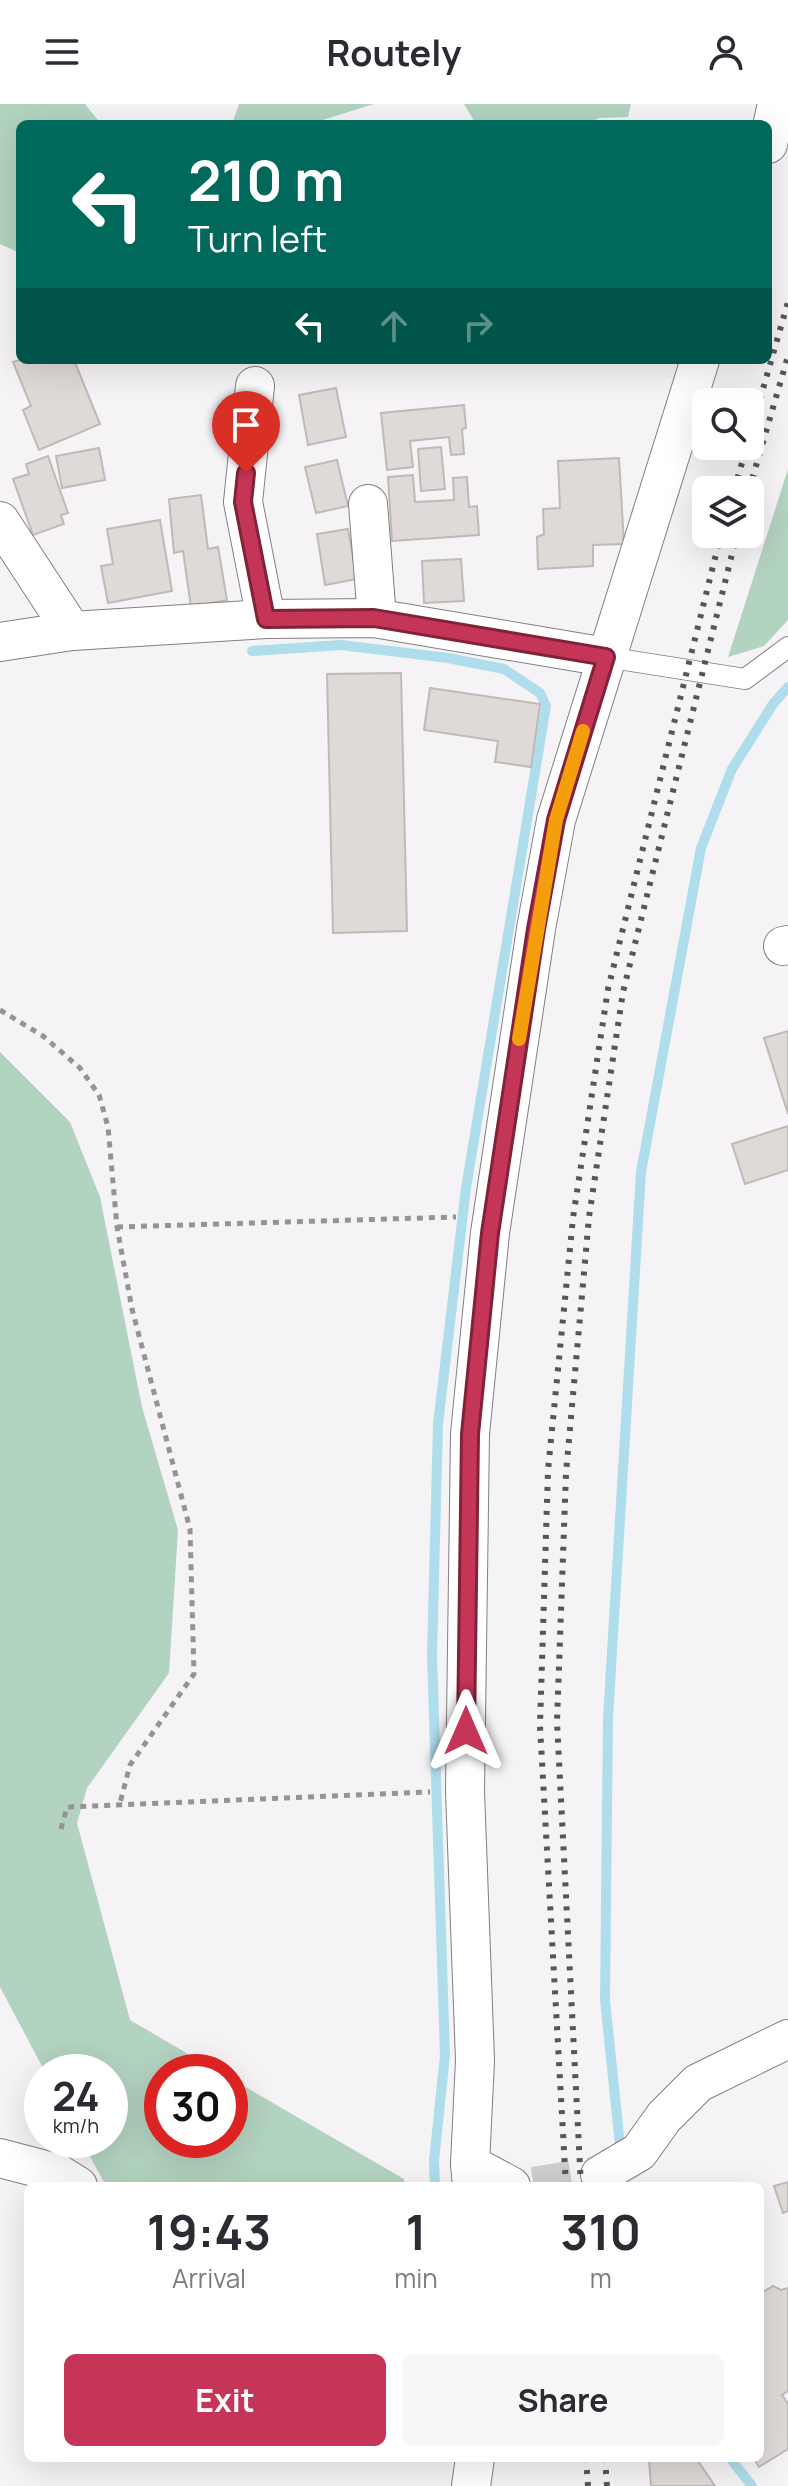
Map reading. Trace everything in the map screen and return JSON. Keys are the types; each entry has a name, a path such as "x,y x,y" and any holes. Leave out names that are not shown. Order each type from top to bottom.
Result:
{"street":[{"path":"772,126 777,104"},
{"path":"496,2182 471,2175 475,2060 465,1791 470,1434 490,1233 536,929 556,820 699,364"},
{"path":"255,386 243,502 266,619"},
{"path":"368,504 377,618"},
{"path":"0,521 65,621"},
{"path":"0,642 65,621 377,618 606,657"},
{"path":"600,2175 639,2152 664,2117 698,2083 788,2039"},
{"path":"0,2158 57,2173 72,2182"},
{"path":"471,2486 474,2462"}],"lane":[{"path":"606,657 745,679 788,647"}],"path":[{"path":"0,1010 43,1036 80,1068 99,1095 108,1127 117,1227 132,1309 190,1529 194,1674 130,1765 120,1803"},
{"path":"117,1227 453,1216"},
{"path":"61,1829 67,1807 414,1793"}],"green space":[{"path":"0,104 85,104 98,120 16,120 16,251 0,244"},
{"path":"239,104 374,104 323,120 233,120"},
{"path":"464,104 631,104 628,117 474,120"},
{"path":"788,469 788,620 764,646 728,657 764,548"},
{"path":"0,1052 70,1122 100,1197 142,1407 178,1530 169,1673 87,1788 77,1823 130,2020 188,2054 144,2054 144,2158 248,2158 248,2088 404,2179 404,2182 104,2182 91,2158 128,2158 128,2054 35,2054 0,1987"}],"building":[{"path":"13,362 76,364 100,424 39,450 23,410 31,406"},
{"path":"336,388 346,437 308,445 299,395"},
{"path":"464,405 464,454 451,455 449,437 410,441 413,467 387,470 381,413"},
{"path":"441,447 445,489 421,491 418,449"},
{"path":"99,448 105,480 62,488 56,456"},
{"path":"48,456 68,513 61,515 64,524 33,535 13,479 29,474 26,464"},
{"path":"619,458 624,544 593,545 593,566 538,569 537,537 544,534 543,509 560,508 558,461"},
{"path":"337,460 348,506 316,513 305,467"},
{"path":"413,475 415,502 454,500 453,478 467,477 469,507 477,506 479,535 392,541 388,477"},
{"path":"201,495 208,549 218,547 227,600 191,607 183,551 174,553 169,499"},
{"path":"160,520 172,591 108,603 101,566 113,564 107,529"},
{"path":"348,529 357,579 325,585 317,534"},
{"path":"461,559 464,601 424,603 422,561"},
{"path":"401,673 407,931 333,933 327,674"},
{"path":"430,688 540,704 531,767 495,762 498,741 424,730"},
{"path":"788,1031 788,1114 764,1038"},
{"path":"788,1126 788,1170 745,1184 732,1144"},
{"path":"788,2182 788,2211 783,2213 774,2186"},
{"path":"773,2286 781,2290 788,2288 788,2391 782,2395 788,2404 788,2449 759,2467 756,2462 764,2462 764,2292"},
{"path":"649,2462 699,2462 715,2486 651,2486"}],"waterway":[{"path":"252,651 341,645 448,658 504,669 540,693 546,706 466,1188 438,1424 432,1655 445,2055 434,2161 435,2182"},
{"path":"621,2155 605,2000 608,1718 641,1172 701,848 732,769 773,704 788,687"},
{"path":"733,2462 752,2486"}],"tunnel":[{"path":"558,2182 600,2175"}],"railway":[{"path":"772,358 788,302"},
{"path":"753,476 788,356"},
{"path":"763,388 770,364"},
{"path":"738,476 743,460"},
{"path":"566,2182 540,1726 548,1470 573,1218 608,989 718,548"},
{"path":"581,2182 557,1722 566,1473 589,1217 623,992 734,548"},
{"path":"586,2462 588,2486"},
{"path":"605,2462 607,2486"}],"slow traffic":[{"path":"519,1039 556,820 583,731"}],"route":[{"path":"246,473 243,502 266,619 374,618 606,657 556,820 536,929 490,1233 470,1434 466,1731"}]}
